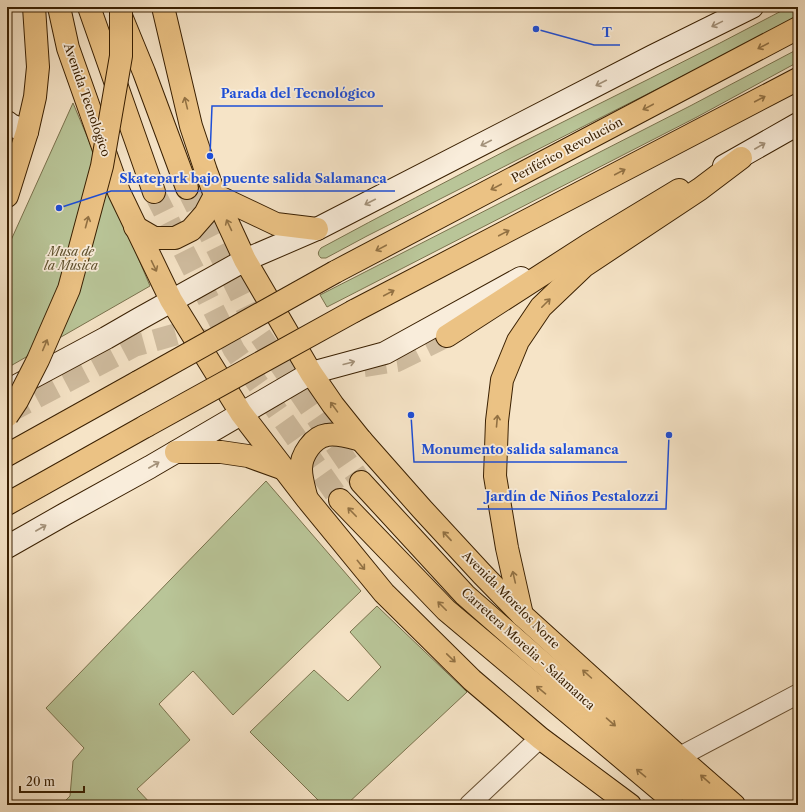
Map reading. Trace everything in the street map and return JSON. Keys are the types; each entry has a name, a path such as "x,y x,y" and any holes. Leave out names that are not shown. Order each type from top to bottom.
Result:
{"main road":[{"path":"7,196 27,132 35,97 38,67 34,7"},
{"name":"Avenida Tecnológico","path":"59,7 68,48 118,192 171,300 241,413"},
{"path":"89,7 154,192"},
{"path":"118,7 187,188"},
{"path":"7,416 17,401 38,360 69,289 102,166 121,56 121,7"},
{"path":"163,7 192,126 206,171 215,195 245,260"},
{"path":"7,392 245,260 317,230 752,7"},
{"name":"Periférico Revolución","path":"7,455 335,272 798,28"},
{"path":"7,504 354,311 798,79"},
{"path":"7,122 27,132"},
{"path":"7,547 176,452 311,373 385,353 679,190 741,158 798,124"},
{"path":"522,615 507,548 495,476 497,421 502,380 518,341 541,307 584,266 700,189 741,158"},
{"path":"447,336 588,245 679,190"},
{"path":"135,228 154,238 174,238 191,230 205,214 215,195"},
{"path":"215,195 276,224 317,230"},
{"name":"Avenida Morelos Norte","path":"245,260 311,373 333,405 361,440 457,547 522,615 734,805"},
{"path":"241,413 384,593 472,680 540,738 630,805"},
{"path":"307,498 301,470 303,457 308,448 319,438 327,434 343,435 361,440"},
{"path":"176,452 221,452 248,456 284,469"},
{"name":"Carretera Morelia - Salamanca","path":"361,482 465,595 705,805"},
{"name":"Carretera Morelia - Salamanca","path":"340,500 446,610 671,799"}],"street":[{"path":"679,757 798,694"},
{"path":"469,805 540,738"}],"green space":[{"path":"789,7 798,7 798,17 326,258 321,258 318,254 321,248 392,210"},
{"path":"798,49 798,62 697,117 327,307 320,295 690,106"},
{"name":"Musa de la Música","path":"73,103 150,286 7,368 7,249"},
{"path":"266,481 361,591 233,715 193,671 159,704 190,740 137,789 152,805 61,805 70,796 73,761 84,748 46,708"},
{"path":"377,606 467,692 346,805 323,805 250,732 314,670 348,701 381,667 350,632"}],"tunnel":[{"path":"187,188 260,335 361,482"},
{"path":"154,192 234,350 340,500"},
{"path":"7,413 134,346 181,333 206,341"},
{"path":"364,366 397,361 447,336"}],"place":[{"name":"T","path":"536,29"},
{"name":"Parada del Tecnológico","path":"210,156"},
{"name":"Skatepark bajo puente salida Salamanca","path":"59,208"},
{"name":"Monumento salida salamanca","path":"411,415"},
{"name":"Jardín de Niños Pestalozzi","path":"669,435"}]}
